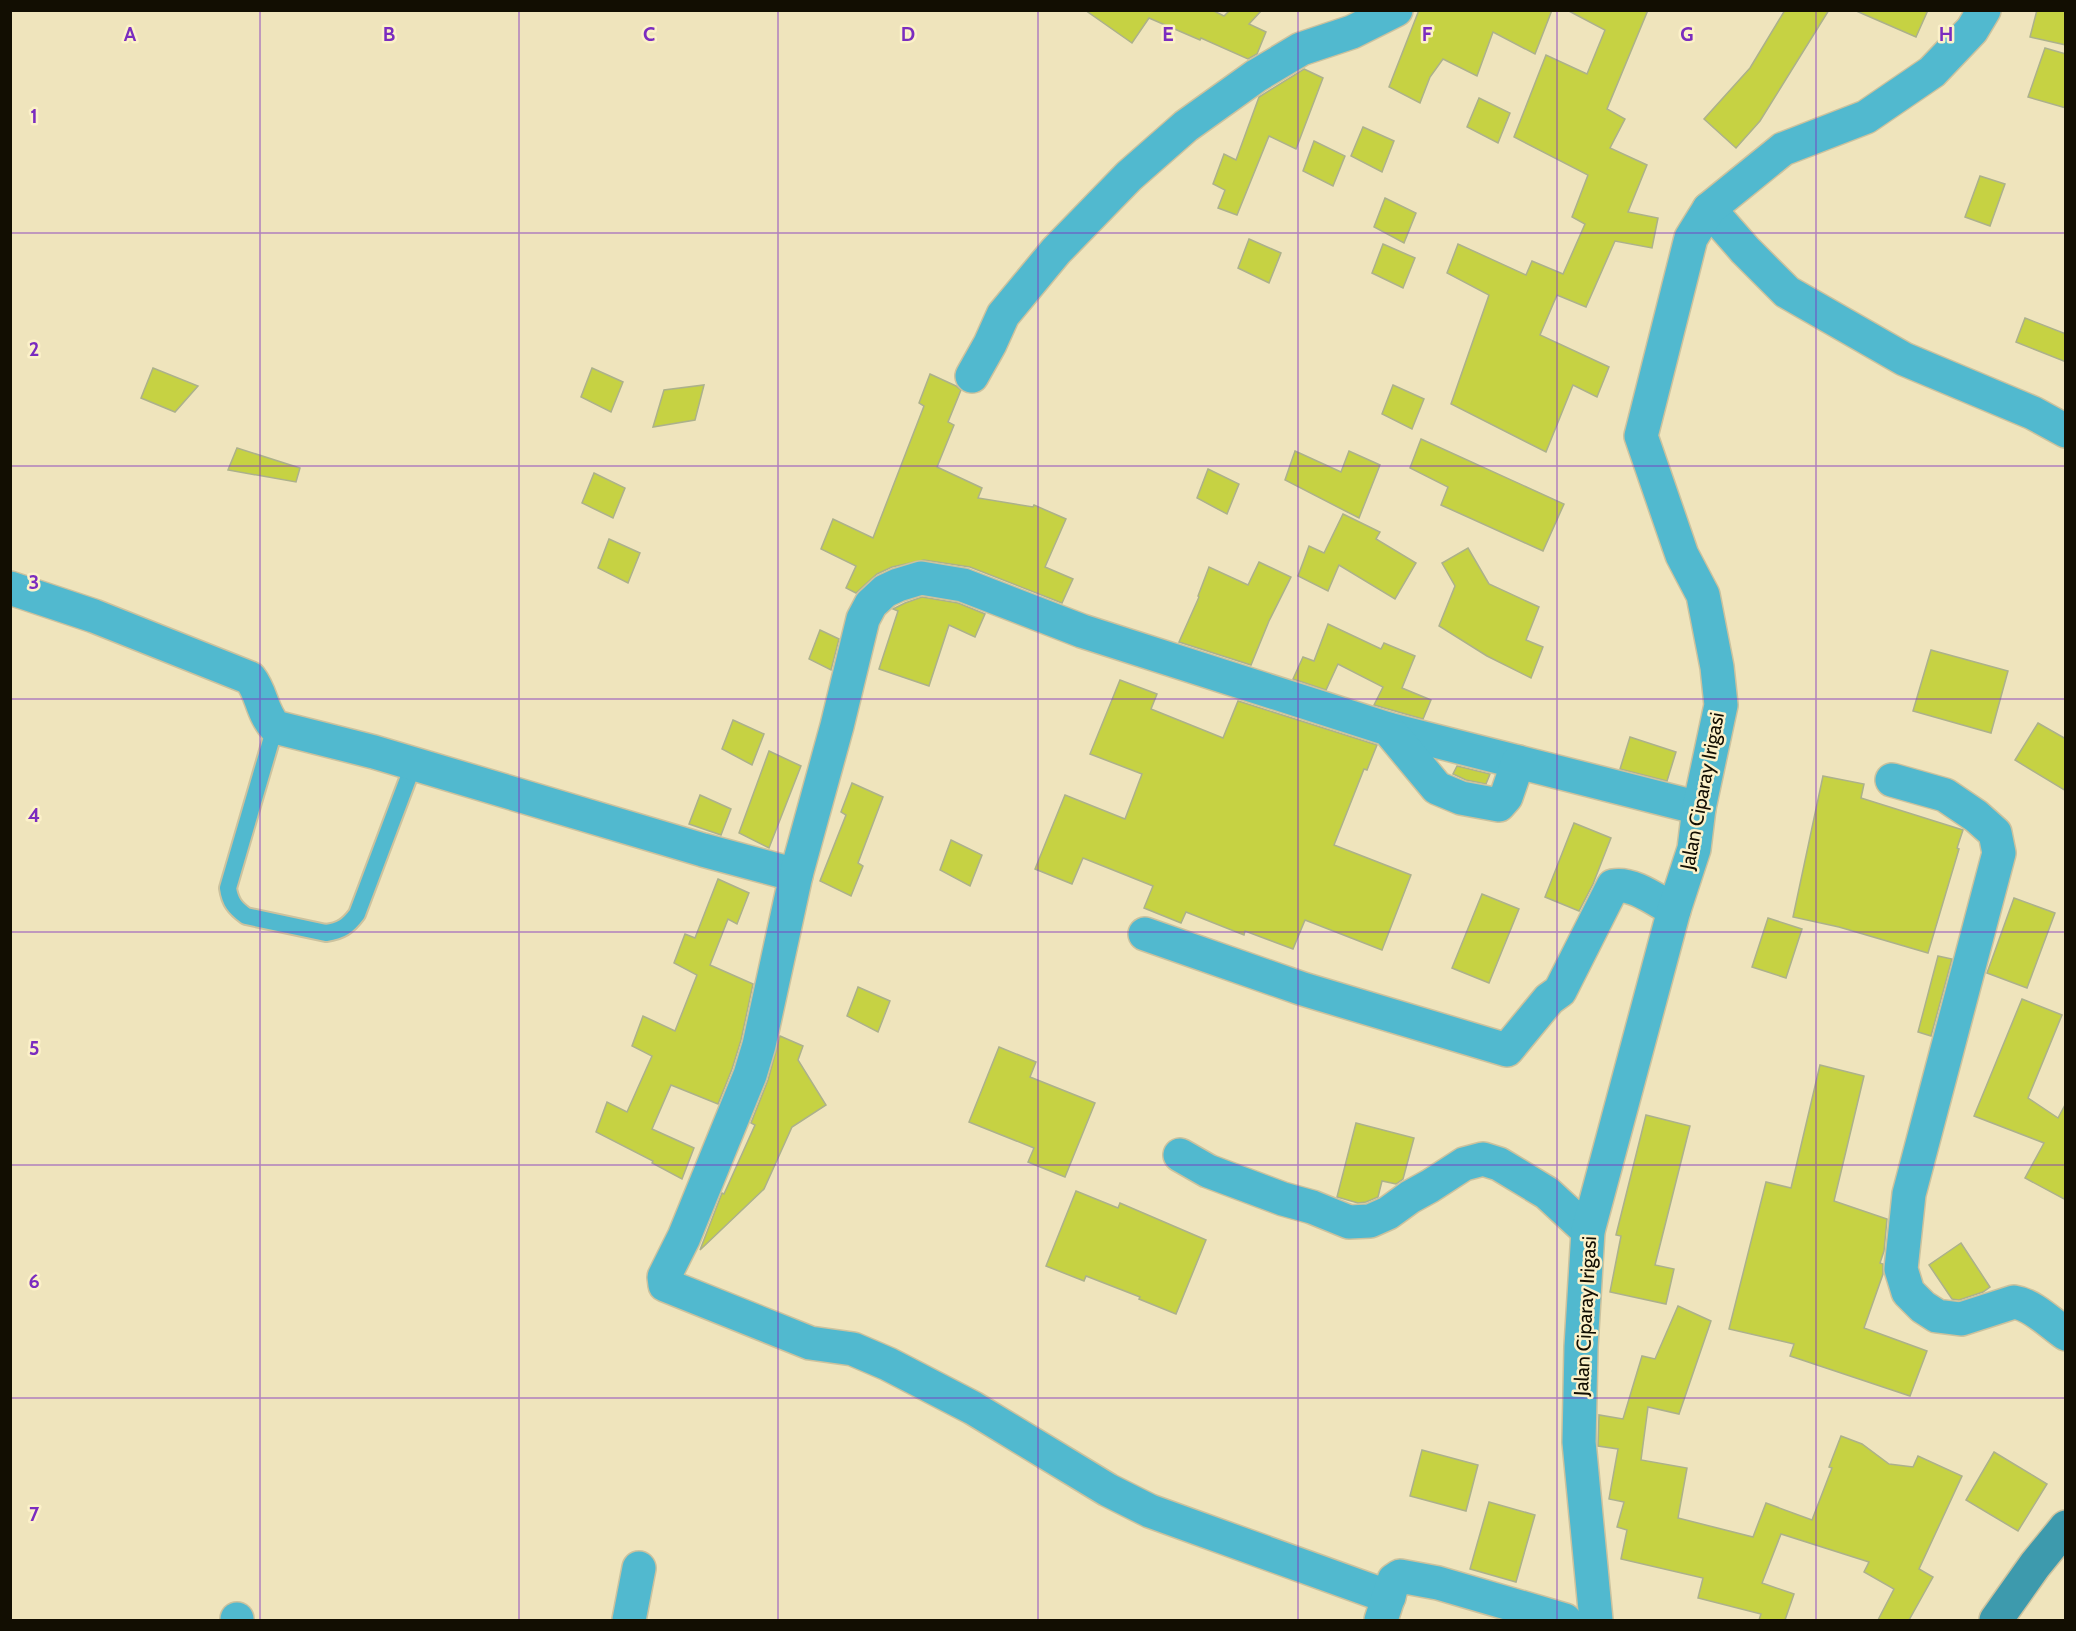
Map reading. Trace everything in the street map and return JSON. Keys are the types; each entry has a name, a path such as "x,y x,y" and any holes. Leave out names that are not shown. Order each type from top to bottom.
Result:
{"main road":[{"path":"1996,1620 2035,1565 2066,1527"}],"street":[{"path":"972,376 1003,315 1056,251 1129,176 1186,126 1256,76 1301,49 1353,32 1396,10"},
{"name":"Jalan Ciparay Irigasi","path":"1596,1620 1579,1442 1582,1225 1694,849 1699,808 1720,705 1717,667 1703,595 1682,555 1641,436 1691,238 1709,209 1783,149 1866,117 1932,72 1972,30 1984,10"},
{"path":"1709,209 1786,292 1904,359 2033,413 2066,431"},
{"path":"1565,1620 1438,1583 1405,1576 1394,1580 1385,1609 1150,1511 1108,1490 973,1408 888,1364 853,1349 810,1342 665,1285 664,1277 684,1237 750,1075 759,1044 796,875 837,726 863,619 871,604 885,591 921,579 963,585 1082,631 1388,729 1699,808"},
{"path":"10,588 94,616 250,678 257,687 266,718 275,727 374,752 703,850 796,875"},
{"path":"1388,729 1437,788 1461,798 1499,805 1502,803 1518,762"},
{"path":"1892,780 1945,795 1995,833 1999,853 1909,1194 1901,1269 1908,1292 1923,1307 1937,1316 1961,1319 2014,1302 2019,1303 2066,1334"},
{"path":"1145,934 1303,989 1507,1050 1549,999 1560,991 1613,886 1621,884 1634,888 1674,910"},
{"path":"1180,1155 1208,1171 1349,1222 1370,1221 1388,1213 1464,1164 1483,1159 1499,1164 1547,1193 1582,1225"},
{"path":"629,1620 639,1568"}],"lane":[{"path":"275,727 228,888 230,899 236,909 246,916 326,933 338,931 349,925 357,914 414,764"}],"building":[{"path":"1085,10 1212,10 1224,16 1230,10 1262,10 1249,24 1266,32 1257,54 1248,59 1149,18 1132,43"},
{"path":"1419,10 1552,10 1535,54 1493,32 1477,76 1443,59 1430,77 1420,103 1389,87"},
{"path":"1567,10 1648,10 1607,109 1625,119 1610,148 1647,165 1628,212 1658,218 1652,248 1615,241 1586,307 1557,295 1540,335 1609,367 1597,397 1573,385 1546,452 1451,404 1489,295 1447,273 1458,244 1526,275 1532,261 1563,274 1585,224 1572,217 1588,175 1514,137 1546,55 1587,74 1605,30"},
{"path":"1785,10 1829,10 1760,121 1736,148 1704,119 1750,68"},
{"path":"1854,10 1928,10 1916,37"},
{"path":"2037,10 2066,10 2066,45 2030,37"},
{"path":"2045,48 2066,54 2066,108 2028,97"},
{"path":"1304,69 1323,78 1296,149 1269,136 1237,215 1218,208 1225,190 1213,184 1224,154 1236,160 1259,97"},
{"path":"1479,98 1510,113 1498,143 1467,127"},
{"path":"1363,127 1394,141 1382,172 1351,156"},
{"path":"1314,141 1345,156 1333,186 1303,171"},
{"path":"1980,176 2005,184 1990,226 1965,217"},
{"path":"1385,198 1416,213 1404,243 1374,227"},
{"path":"1249,239 1281,253 1269,283 1238,268"},
{"path":"1383,244 1415,258 1403,288 1372,273"},
{"path":"2025,318 2066,334 2066,362 2016,342"},
{"path":"153,368 198,386 175,412 141,398"},
{"path":"592,368 623,382 611,412 581,397"},
{"path":"930,374 961,390 948,422 954,425 937,467 982,488 978,498 1033,507 1034,505 1066,519 1045,567 1073,579 1062,603 970,567 924,560 892,567 877,574 856,593 846,588 856,566 821,549 833,519 873,538 924,406 919,403"},
{"path":"704,385 695,420 653,427 664,390"},
{"path":"1393,385 1424,399 1412,429 1382,414"},
{"path":"1421,439 1564,504 1543,551 1441,505 1448,487 1410,468"},
{"path":"237,448 300,468 296,482 228,470"},
{"path":"1295,451 1341,472 1349,451 1380,465 1359,518 1285,480"},
{"path":"1208,469 1239,484 1227,514 1197,498"},
{"path":"594,473 625,488 613,518 582,503"},
{"path":"1343,514 1380,532 1376,539 1416,563 1395,599 1339,565 1328,591 1298,576 1309,546 1324,553"},
{"path":"609,539 640,553 628,583 598,568"},
{"path":"1468,548 1489,584 1539,607 1526,640 1543,647 1531,678 1487,656 1439,626 1455,586 1442,563"},
{"path":"1259,562 1291,577 1269,621 1251,665 1179,642 1199,597 1209,567 1248,585"},
{"path":"922,597 958,603 985,614 975,637 949,625 929,686 879,669 898,611 893,609"},
{"path":"1328,624 1381,649 1384,643 1415,656 1402,688 1431,700 1423,719 1374,705 1383,687 1338,664 1326,690 1293,679 1303,657 1314,661"},
{"path":"820,630 839,639 831,670 809,659"},
{"path":"1931,650 2008,671 1991,733 1913,711"},
{"path":"1120,680 1157,694 1151,709 1223,738 1238,701 1377,745 1367,770 1364,769 1334,845 1411,875 1382,950 1305,920 1293,949 1245,931 1244,935 1186,912 1181,923 1144,908 1153,886 1083,858 1072,884 1035,869 1065,795 1125,819 1142,774 1090,754"},
{"path":"733,720 764,734 752,765 722,749"},
{"path":"2038,723 2066,739 2066,791 2015,760"},
{"path":"1630,737 1676,752 1667,781 1620,769"},
{"path":"769,751 801,766 769,848 739,833"},
{"path":"1457,766 1490,774 1486,784 1466,780 1453,774"},
{"path":"1823,776 1864,784 1861,798 1963,830 1928,953 1839,927 1793,917"},
{"path":"852,783 883,797 858,863 863,866 851,896 820,881 846,815 841,812"},
{"path":"700,795 731,809 721,835 689,824"},
{"path":"1574,823 1611,838 1593,884 1579,911 1545,897"},
{"path":"951,840 982,855 970,886 940,870"},
{"path":"718,879 749,893 737,924 728,919 710,965 753,984 741,1040 718,1104 671,1085 652,1129 694,1148 682,1179 652,1163 653,1161 596,1132 607,1102 627,1112 652,1056 632,1046 643,1016 675,1031 697,975 674,963 685,934 695,938"},
{"path":"1482,894 1519,909 1489,983 1452,968"},
{"path":"2014,898 2055,913 2027,988 1987,973"},
{"path":"1768,918 1802,929 1786,978 1752,967"},
{"path":"1938,956 1952,959 1931,1036 1918,1032"},
{"path":"858,987 890,1001 878,1032 847,1016"},
{"path":"2022,999 2062,1015 2028,1098 2058,1118 2066,1103 2066,1200 2025,1178 2044,1143 1974,1116"},
{"path":"780,1036 803,1046 798,1060 826,1105 792,1127 764,1189 700,1250 722,1193 724,1194 755,1125 751,1123 768,1080"},
{"path":"999,1047 1036,1062 1030,1077 1095,1103 1065,1177 1028,1162 1034,1148 969,1122"},
{"path":"1820,1065 1864,1076 1834,1201 1887,1219 1884,1251 1880,1263 1883,1264 1883,1274 1864,1328 1927,1351 1910,1396 1790,1356 1794,1344 1729,1329 1766,1182 1791,1188"},
{"path":"1646,1115 1690,1126 1655,1265 1674,1269 1666,1304 1610,1292 1621,1236 1616,1235"},
{"path":"1356,1123 1414,1138 1403,1179 1396,1184 1382,1181 1378,1197 1358,1203 1337,1197"},
{"path":"1076,1191 1118,1208 1120,1203 1206,1240 1176,1314 1086,1276 1084,1281 1046,1266"},
{"path":"1961,1243 1990,1287 1983,1292 1959,1300 1952,1299 1929,1265"},
{"path":"1678,1306 1711,1321 1679,1414 1648,1407 1641,1460 1687,1468 1678,1518 1753,1537 1766,1503 1812,1520 1832,1468 1829,1467 1841,1436 1862,1444 1889,1464 1913,1467 1918,1456 1962,1476 1919,1569 1933,1577 1909,1620 1878,1620 1894,1589 1864,1572 1869,1562 1781,1534 1762,1583 1794,1594 1785,1620 1759,1620 1761,1614 1698,1598 1703,1578 1621,1559 1627,1530 1617,1527 1624,1502 1609,1499 1618,1449 1598,1446 1599,1415 1623,1419 1642,1356 1655,1359"},
{"path":"1422,1450 1478,1465 1466,1511 1410,1496"},
{"path":"1994,1452 2047,1484 2018,1531 1966,1500"},
{"path":"1489,1502 1535,1515 1516,1582 1470,1569"}]}
